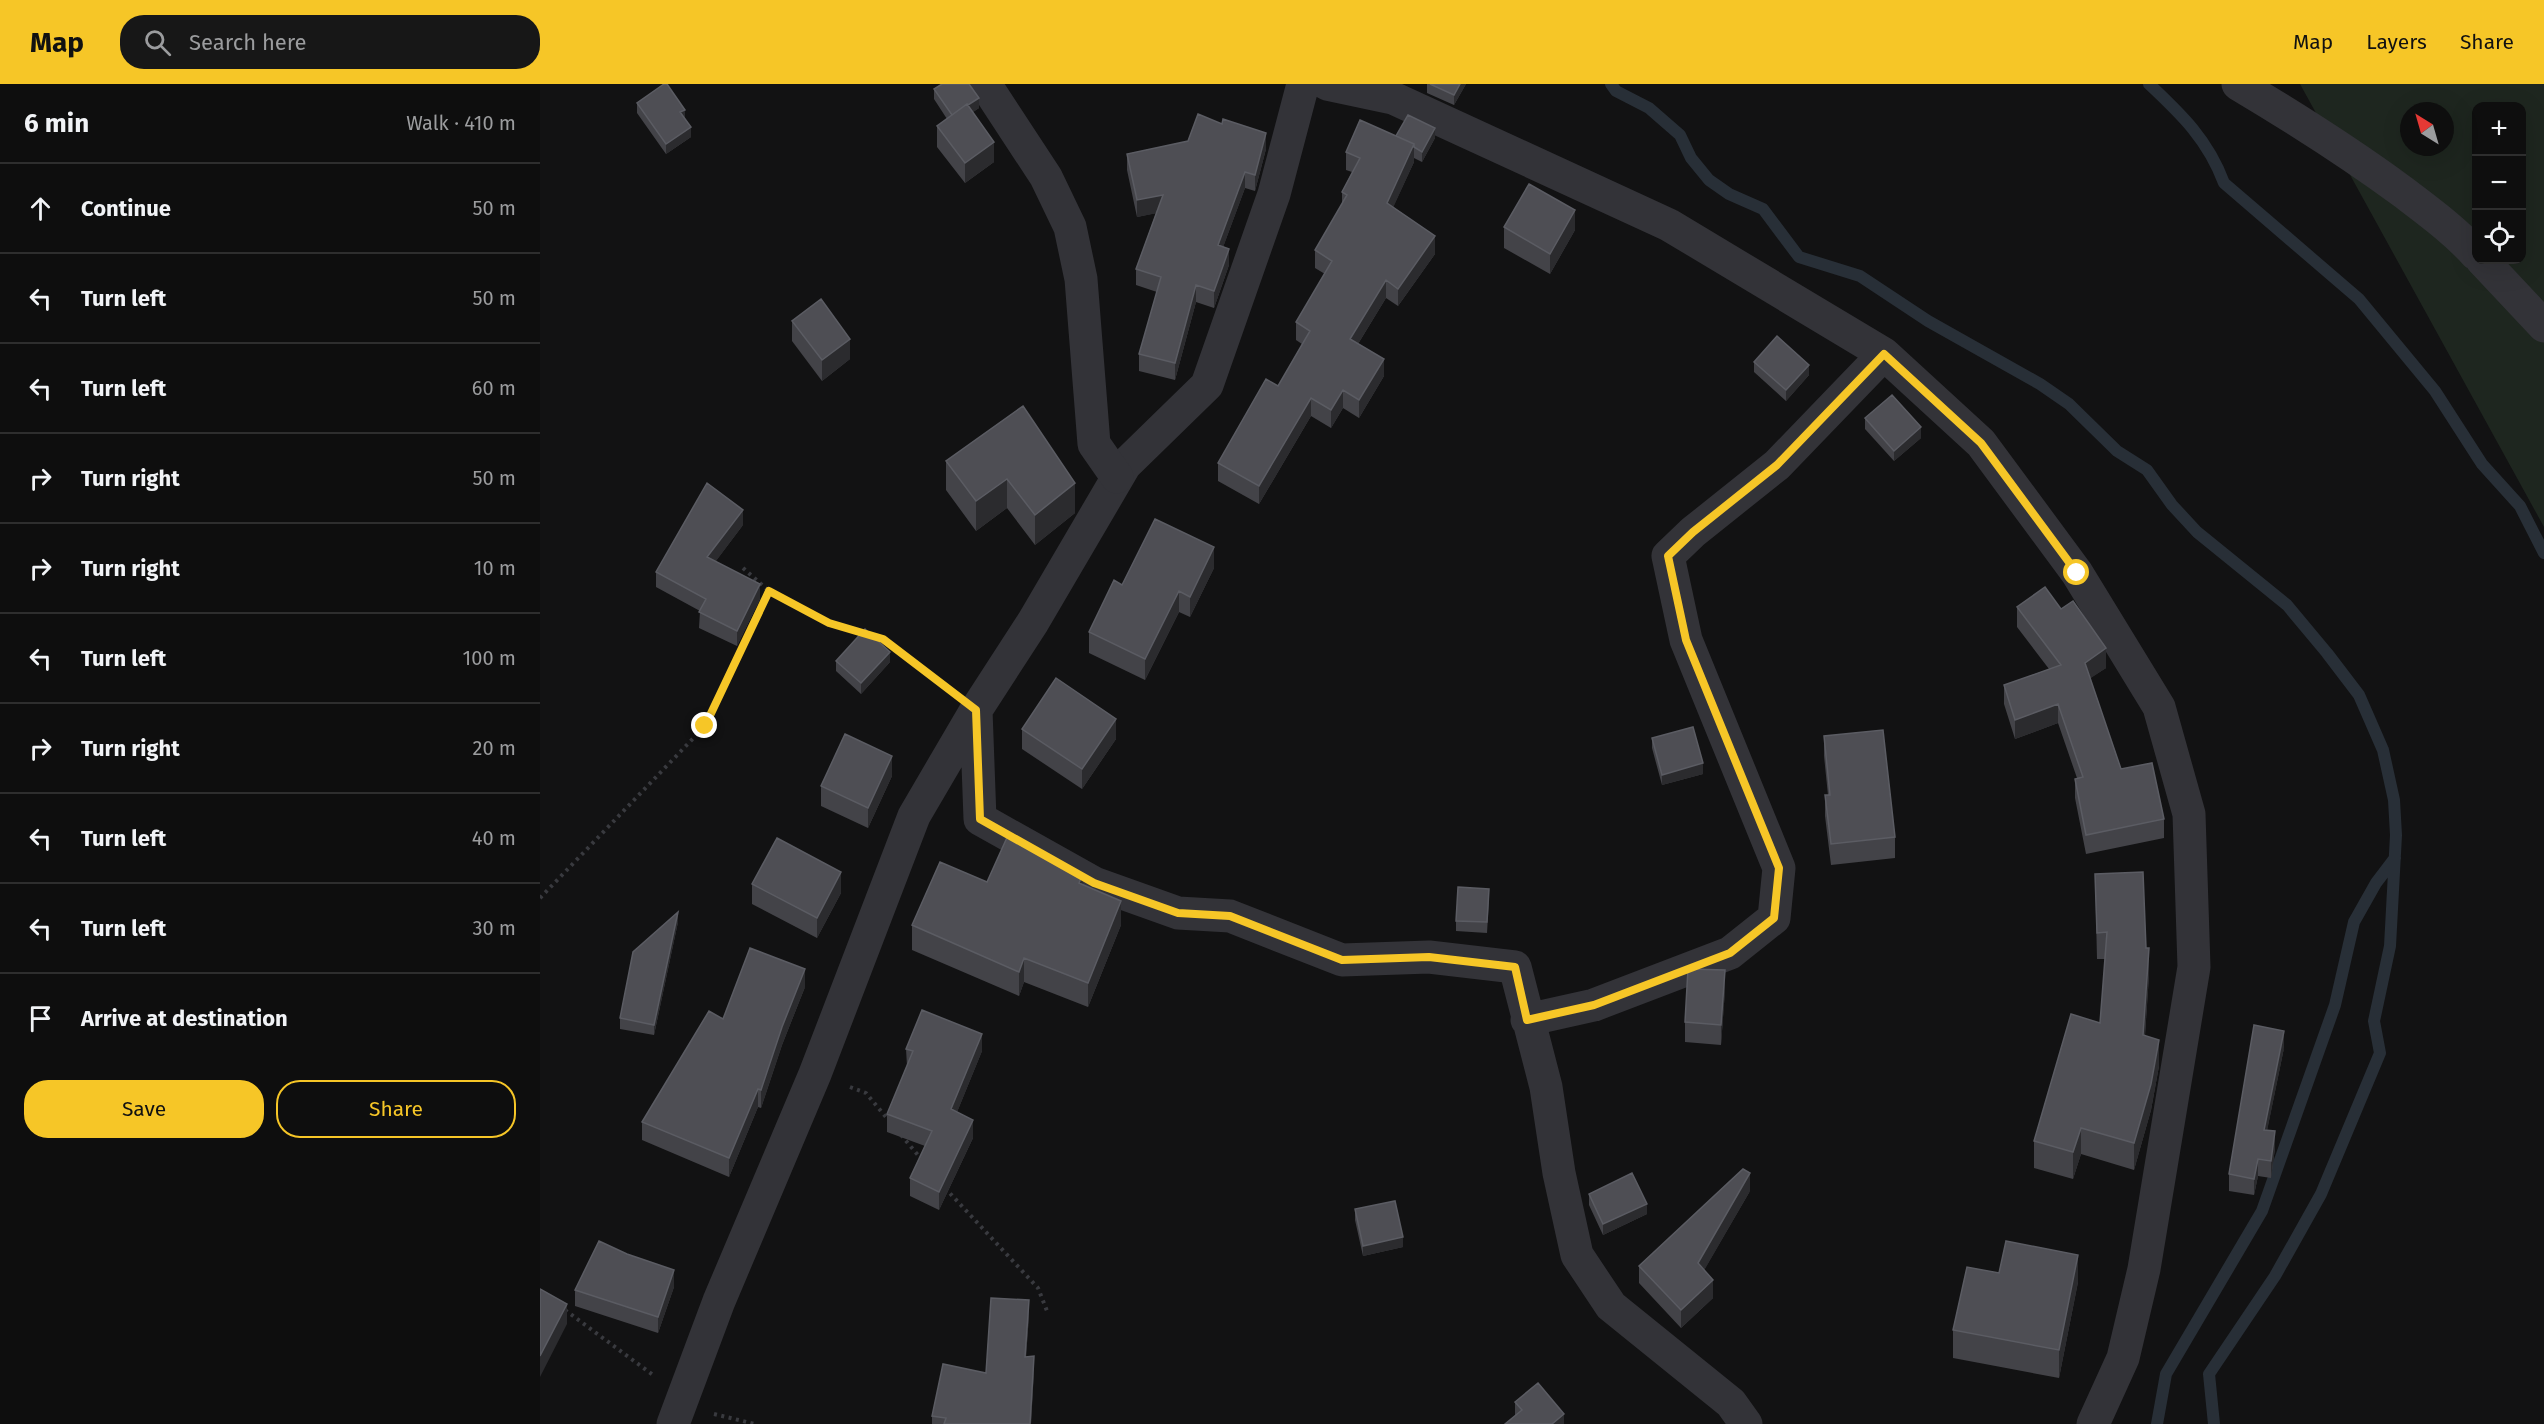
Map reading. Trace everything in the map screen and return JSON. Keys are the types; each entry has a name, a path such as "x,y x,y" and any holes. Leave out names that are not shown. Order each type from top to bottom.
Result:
{"street":[{"path":"985,84 1046,177 1070,226 1081,279 1094,444 1117,477"},
{"path":"676,1415 719,1301 815,1074 914,816 976,710 1033,622 1125,465 1207,386 1274,194 1303,84"},
{"path":"1327,84 1393,98 1669,225 1884,354 1981,443 2077,573 2158,707 2189,814 2194,967 2144,1269 2123,1358 2093,1424"},
{"path":"2238,84 2303,122 2384,178 2457,232 2472,249"},
{"path":"2486,264 2544,326"},
{"path":"1527,1020 1594,1005 1730,953 1774,918 1779,868 1686,640 1668,556 1693,532 1777,465 1884,354"},
{"path":"976,710 980,819 1094,883 1178,913 1230,916 1342,960 1429,957 1515,967 1546,1087 1559,1173 1576,1255 1611,1306 1731,1403 1746,1424"}],"path":[{"path":"743,568 769,591 829,623 883,639 976,710"},
{"path":"540,898 705,726 769,591"},
{"path":"815,1074 866,1093 930,1170"},
{"path":"937,1179 966,1214 1038,1288 1047,1311"},
{"path":"559,1306 661,1382 676,1415"}],"shaded area":[{"path":"2300,84 2544,84 2544,527"}],"building":[{"path":"667,84 685,110 680,112 691,127 666,144 637,103"},
{"path":"942,84 969,84 979,98 952,115 934,89"},
{"path":"1430,84 1460,84 1454,95"},
{"path":"967,104 994,142 965,163 937,126"},
{"path":"1198,114 1222,124 1223,119 1266,133 1255,175 1245,172 1218,245 1229,249 1214,291 1196,285 1175,363 1139,354 1161,277 1136,269 1163,195 1137,200 1127,154 1188,141"},
{"path":"1408,115 1435,128 1422,152 1414,147 1414,144 1396,136"},
{"path":"1360,120 1414,144 1387,203 1435,236 1398,289 1386,280 1350,339 1384,359 1359,400 1343,390 1331,410 1311,398 1259,486 1218,463 1266,379 1278,386 1310,331 1296,322 1332,261 1315,250 1347,195 1342,192 1360,158 1346,152"},
{"path":"1529,184 1575,210 1550,254 1504,227"},
{"path":"821,299 850,339 822,360 792,321"},
{"path":"1777,336 1809,365 1786,390 1754,362"},
{"path":"1892,395 1921,427 1894,451 1865,418"},
{"path":"1023,406 1075,483 1035,515 1007,479 976,501 946,461"},
{"path":"707,483 743,510 707,557 760,584 737,631 699,612 706,599 656,572"},
{"path":"1155,519 1214,547 1190,597 1179,591 1145,659 1089,632 1114,580 1122,585"},
{"path":"2045,587 2061,609 2073,601 2106,648 2085,663 2121,769 2152,763 2164,819 2086,835 2075,779 2083,777 2058,704 2015,720 2004,685 2061,665 2017,607"},
{"path":"865,629 890,652 861,683 836,661"},
{"path":"1056,678 1116,719 1082,769 1022,729"},
{"path":"1693,727 1703,763 1662,775 1652,738"},
{"path":"1883,730 1895,837 1831,844 1825,795 1830,795 1824,736"},
{"path":"845,734 892,756 868,808 821,786"},
{"path":"1009,833 1083,874 1079,883 1121,901 1088,983 1024,958 1019,972 912,925 940,862 987,882"},
{"path":"777,838 841,872 817,918 752,884"},
{"path":"2143,872 2146,948 2149,948 2143,1035 2159,1040 2151,1084 2134,1143 2081,1128 2073,1152 2034,1141 2071,1014 2100,1023 2107,932 2097,933 2095,874"},
{"path":"1458,887 1489,889 1487,922 1456,921"},
{"path":"678,912 654,1025 620,1018 633,952"},
{"path":"750,948 805,969 761,1090 758,1089 729,1158 642,1122 709,1011 723,1019"},
{"path":"1688,969 1725,970 1721,1025 1685,1022"},
{"path":"922,1010 982,1034 951,1109 973,1120 939,1192 910,1178 932,1131 887,1114 913,1051 906,1049"},
{"path":"2254,1025 2284,1031 2264,1130 2275,1131 2271,1161 2258,1159 2254,1179 2229,1174"},
{"path":"1743,1169 1750,1173 1698,1263 1713,1280 1681,1310 1639,1266"},
{"path":"1632,1173 1647,1204 1603,1224 1589,1194"},
{"path":"1395,1201 1403,1237 1363,1246 1355,1209"},
{"path":"599,1241 627,1254 674,1270 658,1317 575,1290"},
{"path":"2006,1241 2078,1255 2059,1350 1953,1330 1967,1267 1999,1273"},
{"path":"540,1289 567,1304 540,1356"},
{"path":"991,1298 1029,1300 1025,1357 1034,1356 1030,1424 944,1424 946,1418 932,1416 943,1364 986,1373"},
{"path":"1538,1383 1564,1414 1552,1424 1505,1424 1522,1410 1515,1402"}],"waterway":[{"path":"1611,84 1616,91 1649,108 1680,135 1691,158 1709,180 1729,194 1763,209 1799,257 1860,276 1928,321 2040,384 2069,404 2117,451 2147,470 2172,505 2197,532 2287,605 2359,695 2383,750 2394,800 2396,835 2390,946 2374,1021 2380,1053 2321,1194 2275,1276 2209,1374 2214,1424"},
{"path":"2149,84 2193,129 2210,154 2224,183 2359,299 2435,391 2482,464 2520,506 2544,553"},
{"path":"2157,1424 2166,1374 2262,1211 2335,1005 2354,922 2376,883 2395,858"}],"route":[{"path":"705,726 769,591 829,623 883,639 976,710 980,819 1094,883 1178,913 1230,916 1342,960 1429,957 1515,967 1527,1020 1594,1005 1730,953 1774,918 1779,868 1686,640 1668,556 1693,532 1777,465 1884,354 1981,443 2077,573"}]}
